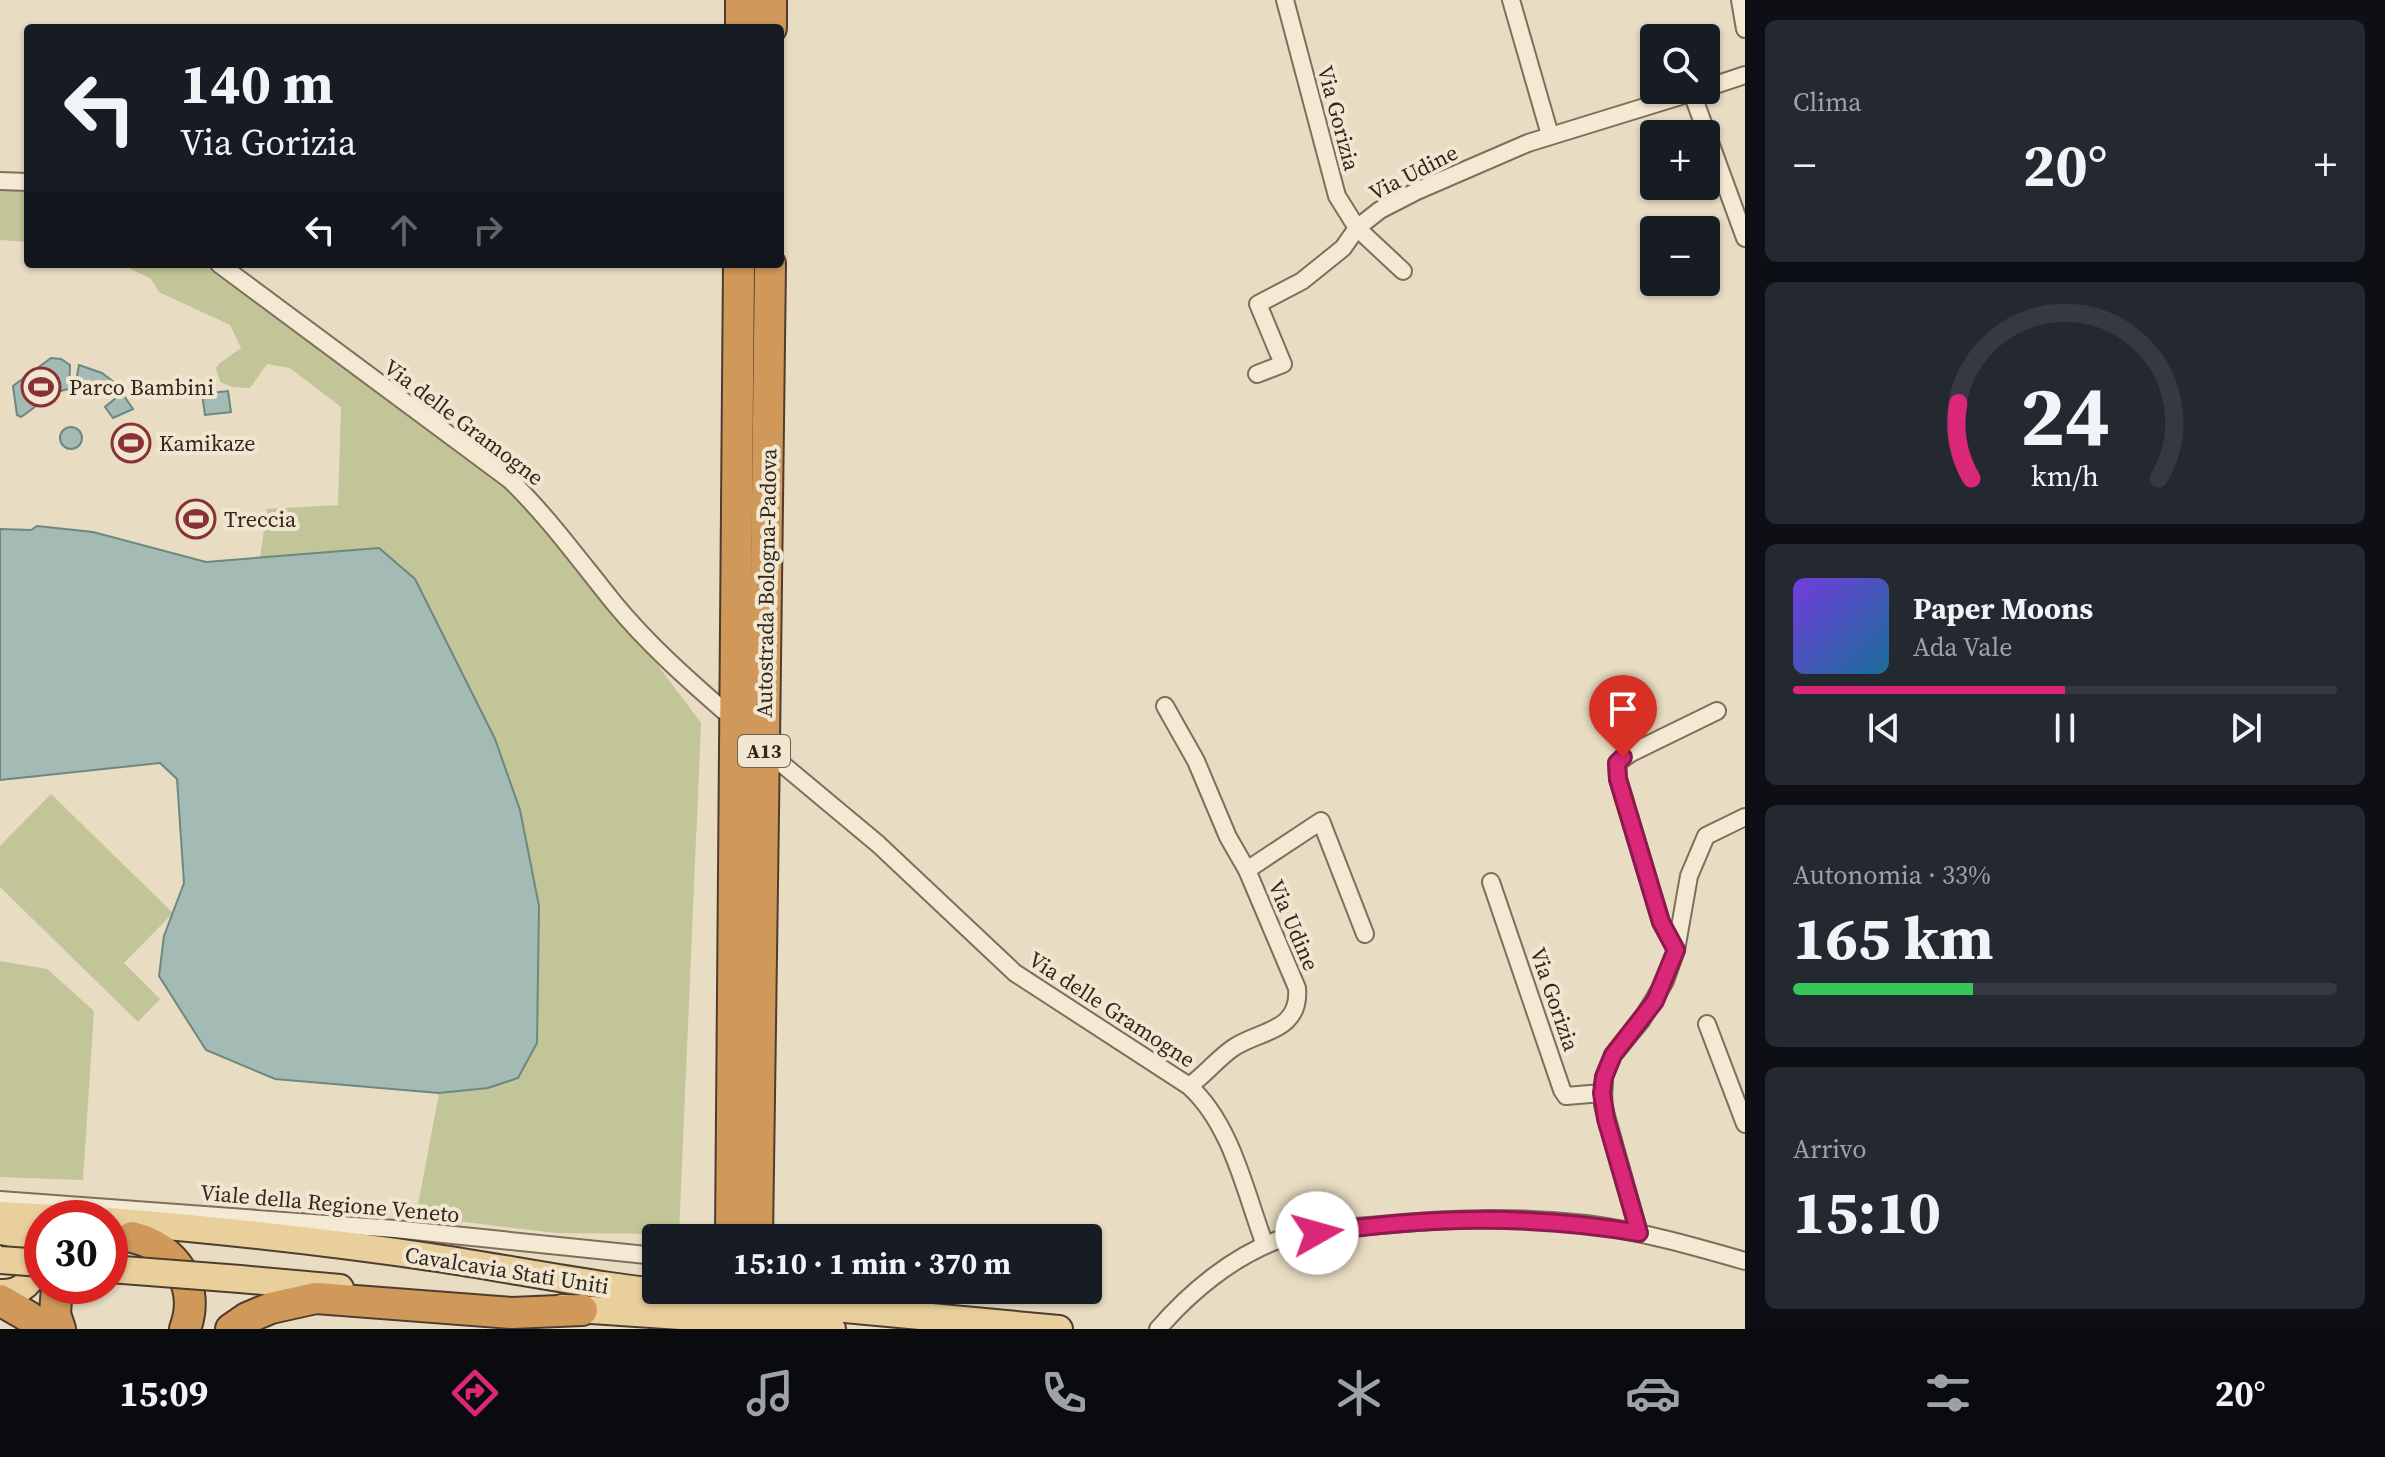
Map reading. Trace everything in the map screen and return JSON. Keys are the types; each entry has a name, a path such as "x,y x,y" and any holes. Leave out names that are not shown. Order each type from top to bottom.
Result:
{"highway":[{"path":"741,0 741,24"},
{"path":"771,0 771,24"},
{"name":"Autostrada Bologna-Padova","path":"731,1224 739,268"},
{"name":"Autostrada Bologna-Padova","path":"757,1224 770,268"},
{"name":"A13","path":"726,1224 731,1143"},
{"path":"128,1238 160,1248 182,1271 190,1303 185,1329"},
{"path":"231,1329 271,1308 316,1298 512,1313 582,1310"},
{"path":"0,1300 29,1317 42,1329"},
{"path":"56,1304 60,1329"},
{"path":"731,1304 731,1329"},
{"path":"756,1329 757,1304"}],"main road":[{"path":"0,1215 24,1216"},
{"name":"Cavalcavia Stati Uniti","path":"128,1233 193,1228 393,1252 642,1292"},
{"path":"0,1229 24,1230"},
{"path":"0,1229 28,1243 33,1250 35,1266 33,1275 22,1289 0,1293"},
{"path":"128,1235 570,1289 642,1292"},
{"path":"0,1260 24,1262"},
{"name":"Cavalcavia Stati Uniti","path":"128,1270 582,1310 707,1309 1059,1329"},
{"path":"802,1316 832,1329"}],"street":[{"name":"Via Gorizia","path":"1285,0 1337,196 1357,228 1403,271"},
{"path":"1511,0 1550,135"},
{"path":"1740,0 1745,29"},
{"name":"Via Udine","path":"1720,83 1745,75"},
{"name":"Via Udine","path":"1257,374 1283,364 1258,304 1302,281 1343,248 1357,228 1380,210 1417,191 1550,135 1653,104"},
{"path":"1703,104 1745,238"},
{"path":"0,181 24,182"},
{"name":"Via delle Gramogne","path":"224,268 510,480 539,508 615,604 668,663 724,711"},
{"name":"Via Udine","path":"1165,706 1196,761 1297,988 1297,1005 1288,1020 1234,1047 1189,1086"},
{"path":"1676,950 1661,922 1618,779 1617,763 1631,753 1717,711"},
{"name":"Via delle Gramogne","path":"775,758 878,844 1015,973 1189,1086 1202,1098 1220,1125 1265,1245"},
{"name":"Via Gorizia","path":"1639,1233 1606,1119 1602,1093 1604,1077 1613,1055 1655,1001 1676,950 1689,876 1706,836 1745,817"},
{"name":"Via Udine","path":"1247,870 1321,821 1365,934"},
{"name":"Via Gorizia","path":"1491,882 1562,1090 1566,1096 1572,1097 1602,1093"},
{"path":"1707,1024 1745,1124"},
{"name":"Viale della Regione Veneto","path":"0,1200 395,1229 642,1255"},
{"path":"1158,1329 1195,1291 1265,1245 1291,1236 1330,1231 1461,1219 1533,1219 1639,1233 1745,1261"}],"green space":[{"path":"0,188 24,188 24,242 0,240"},
{"path":"129,268 219,268 510,482 566,543 701,723 679,1224 642,1224 642,1234 556,1233 416,1216 439,1093 488,1088 379,548 260,558 267,509 338,505 341,407 290,368 267,364 250,388 232,387 220,382 216,368 241,348 230,325 159,292 151,279"},
{"path":"51,794 173,913 124,963 160,999 138,1022 0,887 0,846"},
{"path":"0,961 47,969 94,1011 83,1180 0,1177"}],"water":[{"name":"Parco Bambini","path":"51,358 61,359 70,365 69,389 49,396 21,417 17,415 13,386"},
{"path":"79,365 102,373 116,384 105,397 99,391 76,382"},
{"path":"228,391 231,412 205,415 202,394"},
{"path":"122,393 133,409 113,418 105,407"},
{"path":"71,427 79,430 82,438 79,446 71,449 63,446 60,438 63,430"},
{"name":"Kamikaze","path":"146,436 146,453 115,450 116,437"},
{"name":"Treccia","path":"203,505 211,527 190,534 182,512"},
{"path":"37,526 93,532 206,562 379,548 415,579 495,739 520,810 539,906 537,1043 518,1078 488,1088 439,1093 275,1079 206,1050 159,976 164,936 184,883 177,779 160,763 0,780 0,529 31,530"}],"place":[{"name":"Parco Bambini","path":"41,387"},
{"name":"Kamikaze","path":"131,443"},
{"name":"Treccia","path":"196,519"}],"route":[{"path":"1317,1233 1404,1223 1499,1218 1587,1224 1639,1233 1606,1119 1602,1093 1604,1077 1613,1055 1655,1001 1676,950 1661,922 1618,779 1617,763 1623,757"}]}
